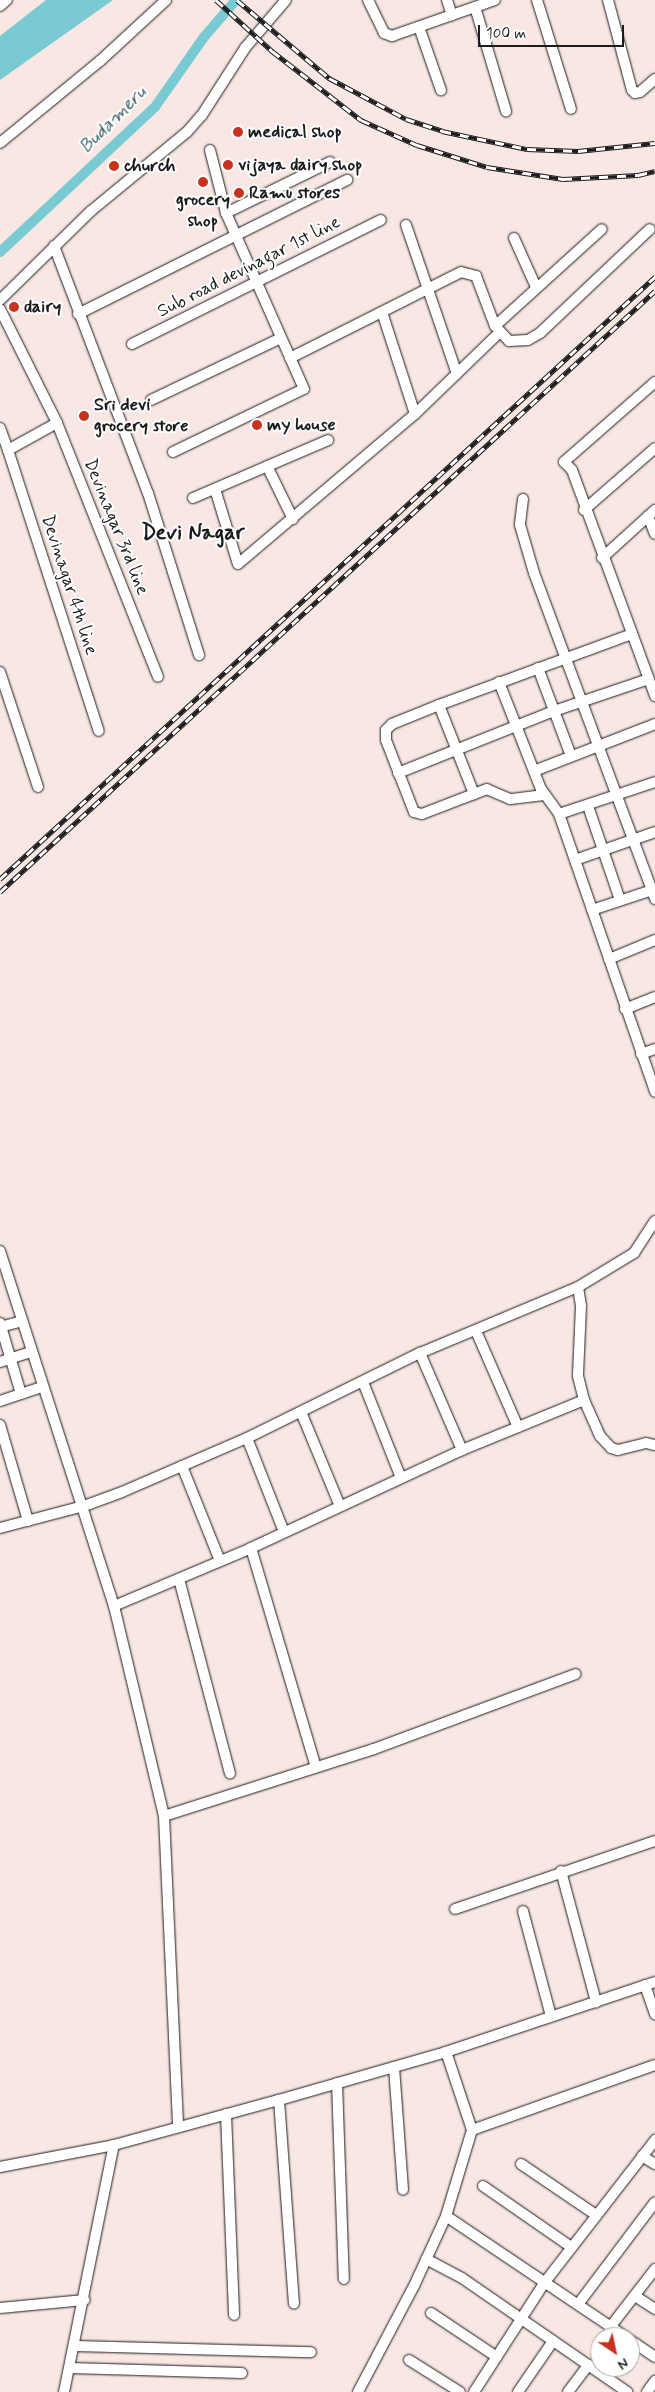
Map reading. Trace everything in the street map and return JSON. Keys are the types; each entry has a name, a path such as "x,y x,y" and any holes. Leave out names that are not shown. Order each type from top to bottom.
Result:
{"street":[{"path":"0,6 7,0"},
{"path":"0,143 100,61 166,0"},
{"path":"0,300 54,246 122,183 187,132 202,116 245,48 286,0"},
{"path":"368,0 387,36 419,27 495,0"},
{"path":"448,0 452,15"},
{"path":"537,0 571,109"},
{"path":"608,0 632,90 635,93 640,92 655,79"},
{"path":"475,7 506,111"},
{"path":"419,27 441,90"},
{"path":"173,452 304,389 226,213 210,150"},
{"path":"226,213 330,162"},
{"path":"78,314 347,180"},
{"name":"Sub road devinagar 1st line","path":"132,344 381,220"},
{"path":"406,225 457,374"},
{"path":"215,489 238,564 415,414 457,374 536,287 602,229"},
{"path":"290,358 461,272 471,272 497,330 509,341 520,342 540,333 650,229"},
{"path":"514,238 536,287"},
{"path":"54,246 78,314 148,493 199,655"},
{"name":"Devinagar 3rd line","path":"0,309 57,423 158,677"},
{"path":"382,312 415,414"},
{"path":"150,400 281,338"},
{"path":"655,382 564,462 572,470 584,510 655,696"},
{"path":"8,450 57,423"},
{"name":"Devinagar 4th line","path":"0,428 99,731"},
{"path":"193,498 328,440"},
{"path":"584,510 655,448"},
{"path":"267,466 293,519"},
{"path":"523,499 522,533 565,659 632,840 654,893 620,900 592,910"},
{"path":"602,558 652,513"},
{"path":"652,513 655,534"},
{"path":"544,795 510,799 487,789 417,814 411,809 386,740 386,730 392,724 440,705 632,634"},
{"path":"538,668 571,756"},
{"path":"0,672 38,786"},
{"path":"398,773 554,711 649,679"},
{"path":"499,682 544,795 559,814 655,1092"},
{"path":"440,705 474,794"},
{"path":"534,771 655,724"},
{"path":"559,814 616,797 655,782"},
{"path":"588,806 620,900"},
{"path":"575,860 655,832"},
{"path":"609,959 655,940"},
{"path":"625,1009 655,997"},
{"path":"641,1054 655,1049"},
{"path":"0,1528 84,1506 182,1466 302,1412 420,1353 578,1287 634,1254 655,1221"},
{"path":"0,1251 42,1387 84,1506 114,1606 164,1816 178,2127"},
{"path":"578,1287 581,1306 577,1360 584,1400 600,1436 611,1448 655,1445"},
{"path":"21,1394 0,1326 22,1321"},
{"path":"476,1331 518,1427"},
{"path":"0,1362 31,1352"},
{"path":"420,1353 462,1450"},
{"path":"362,1382 401,1478"},
{"path":"0,1401 42,1387"},
{"path":"114,1606 251,1548 462,1450 584,1400"},
{"path":"302,1412 340,1506"},
{"path":"0,1425 28,1521"},
{"path":"247,1438 284,1532"},
{"path":"182,1466 220,1561"},
{"path":"251,1548 316,1767"},
{"path":"179,1579 230,1773"},
{"path":"164,1816 458,1720 576,1674"},
{"path":"455,1909 561,1871 655,1841"},
{"path":"561,1871 596,2002"},
{"path":"522,1911 551,2016"},
{"path":"0,2167 114,2145 337,2084 446,2052 650,1983 655,2014"},
{"path":"358,2392 446,2216 472,2130 446,2052"},
{"path":"472,2130 655,2065"},
{"path":"394,2067 403,2190"},
{"path":"337,2084 344,2279"},
{"path":"279,2100 294,2303"},
{"path":"226,2114 234,2315"},
{"path":"474,2392 545,2282 655,2140"},
{"path":"64,2392 75,2346 114,2145"},
{"path":"642,2156 655,2164"},
{"path":"521,2164 596,2215"},
{"path":"483,2186 571,2247"},
{"path":"580,2303 655,2202"},
{"path":"446,2216 580,2303 611,2326 655,2269"},
{"path":"426,2259 462,2278 627,2392"},
{"path":"635,2296 655,2309"},
{"path":"0,2308 84,2300"},
{"path":"431,2313 497,2357"},
{"path":"518,2392 553,2341"},
{"path":"75,2346 311,2352"},
{"path":"640,2347 655,2357"},
{"path":"409,2360 460,2392"},
{"path":"568,2392 588,2365"},
{"path":"70,2368 242,2373"},
{"path":"647,2392 655,2381"}],"water":[{"path":"46,0 113,0 0,80 0,36"}],"waterway":[{"name":"Budameru","path":"0,252 155,107 204,37 236,0"}],"railway":[{"path":"216,0 272,51 361,120 417,145 487,167 563,179 638,175 655,171"},
{"path":"237,0 329,78 406,119 442,131 527,149 578,151 655,143"},
{"path":"0,879 655,277"},
{"path":"0,892 655,291"}],"place":[{"name":"medical shop","path":"238,132"},
{"name":"vijaya dairy shop","path":"228,165"},
{"name":"church","path":"114,166"},
{"name":"grocery shop","path":"203,182"},
{"name":"Ramu stores","path":"239,193"},
{"name":"dairy","path":"14,307"},
{"name":"Sri devi grocery store","path":"84,416"},
{"name":"my house","path":"257,425"}],"district":[{"name":"Devi Nagar","path":"193,534"}]}
